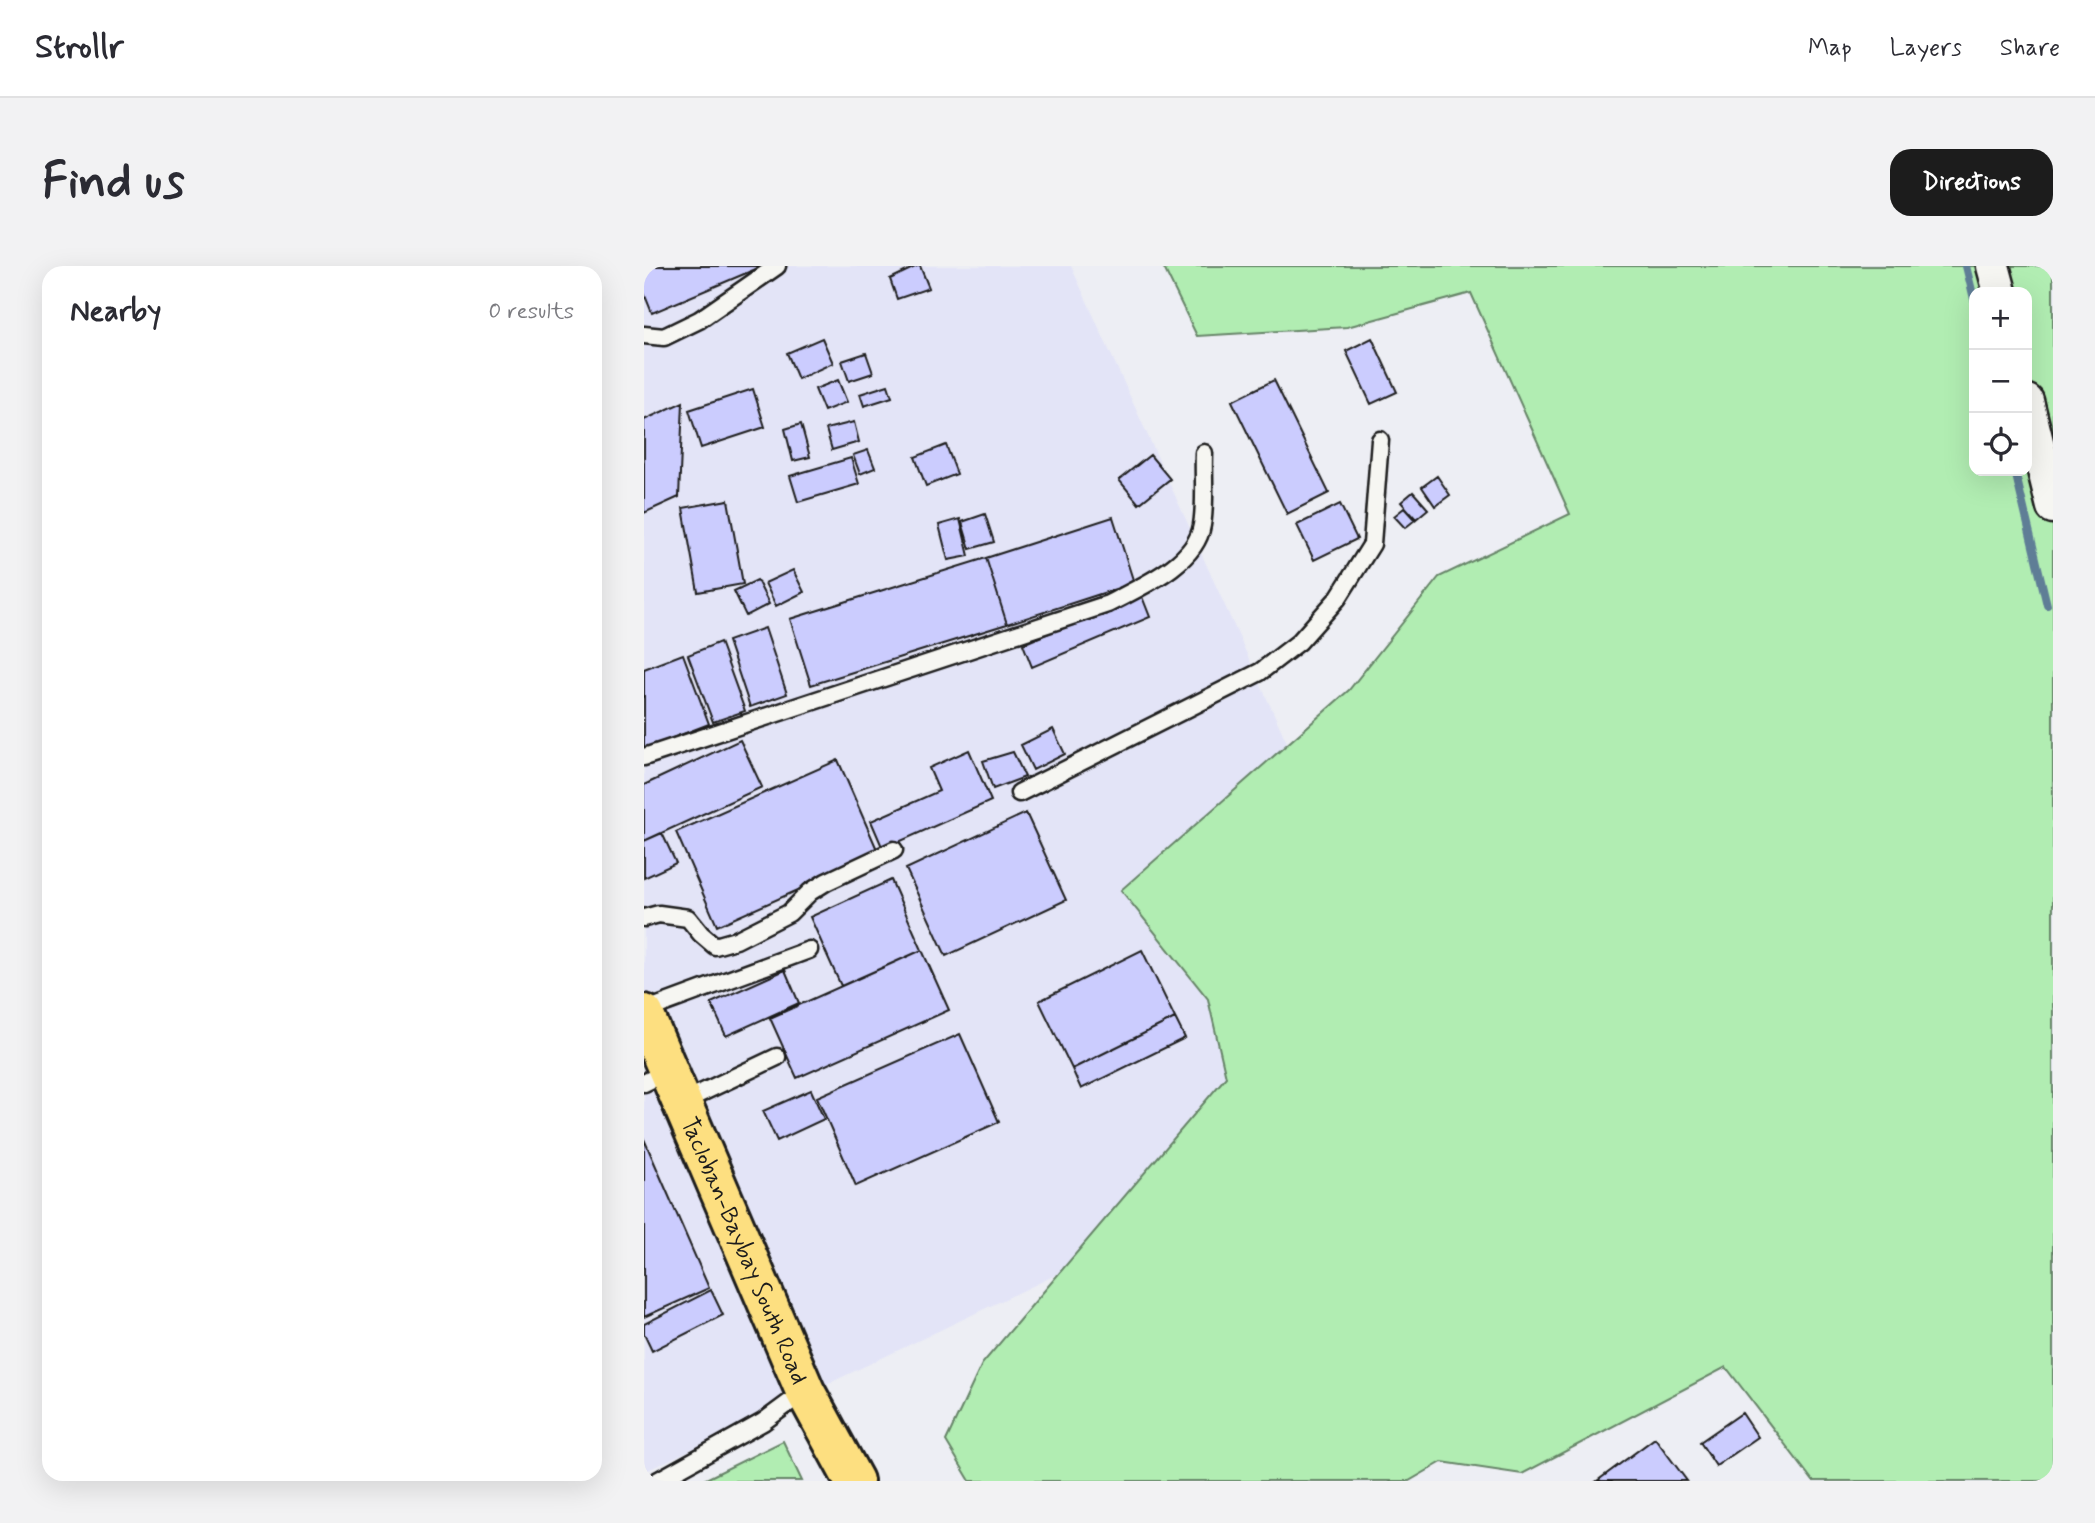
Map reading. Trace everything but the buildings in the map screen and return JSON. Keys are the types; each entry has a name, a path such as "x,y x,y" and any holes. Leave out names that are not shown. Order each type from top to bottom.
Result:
{"main road":[{"name":"Tacloban-Baybay South Road","path":"644,1013 665,1085 805,1391 854,1481"}],"street":[{"path":"1993,266 1999,287"},
{"path":"2030,413 2053,506"}],"lane":[{"path":"644,335 664,337 699,320 776,266"},
{"path":"1019,793 1260,672 1299,642 1338,598 1372,544 1380,440"},
{"path":"644,757 1108,604 1160,577 1194,548 1202,526 1204,453"},
{"path":"644,918 659,914 688,918 715,946 736,940 789,913 810,892 826,882 894,850"},
{"path":"644,1013 808,950"},
{"path":"665,1085 777,1057"},
{"path":"657,1481 763,1422 805,1391"}],"shaded area":[{"path":"644,266 1071,266 1444,1089 644,1472"}],"green space":[{"path":"1163,266 2053,266 2053,1481 1813,1481 1726,1367 1522,1474 1442,1462 1409,1481 970,1481 946,1441 982,1364 1226,1077 1208,999 1121,890 1349,690 1439,577 1570,514 1471,293 1347,327 1197,336"},
{"path":"783,1441 802,1481 702,1481"}],"waterway":[{"path":"1966,266 1971,287"},
{"path":"2016,476 2047,605"}]}
